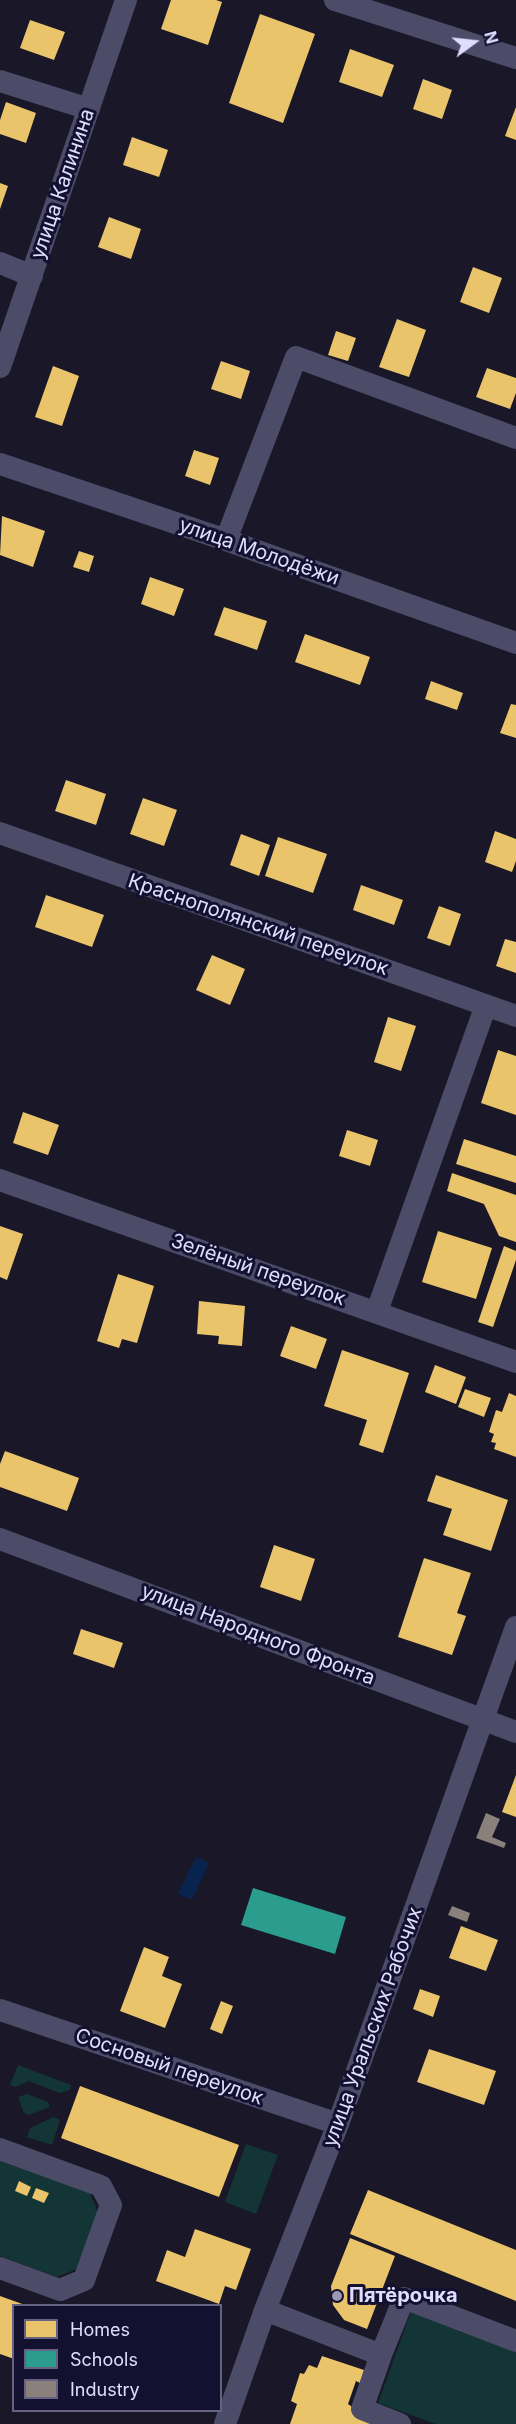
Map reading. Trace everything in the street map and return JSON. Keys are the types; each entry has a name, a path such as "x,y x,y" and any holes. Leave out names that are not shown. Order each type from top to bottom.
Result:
{"street":[{"name":"улица Калинина","path":"0,368 126,0"},
{"path":"335,0 369,5 516,58"},
{"path":"0,81 89,109"},
{"path":"0,263 32,276"},
{"path":"226,540 296,357 516,438"},
{"name":"улица Молодёжи","path":"0,464 226,540 516,644"},
{"name":"Краснополянский переулок","path":"0,833 516,1016"},
{"path":"377,1311 486,1005"},
{"name":"Зелёный переулок","path":"0,1180 377,1311 516,1362"},
{"name":"улица Народного Фронта","path":"0,1539 516,1732"},
{"name":"улица Уральских Рабочих","path":"225,2424 265,2310 338,2124 355,2105 516,1628"},
{"name":"Сосновый переулок","path":"0,2010 338,2124"},
{"path":"0,2149 101,2187 111,2205 84,2280 60,2290 0,2268"},
{"path":"400,2424 362,2409 404,2298 516,2341"},
{"path":"265,2310 381,2355"}],"green space":[{"path":"18,2065 71,2085 70,2090 59,2093 29,2081 15,2087 10,2085"},
{"path":"27,2094 48,2102 50,2107 29,2115 24,2113 18,2097"},
{"path":"54,2117 60,2120 52,2145 27,2137 30,2128"},
{"path":"246,2144 278,2155 256,2214 225,2202"},
{"path":"0,2159 89,2191 99,2214 79,2268 57,2277 0,2256"},
{"path":"411,2311 516,2350 516,2424 436,2424 378,2403"}],"water":[{"path":"196,1857 209,1863 192,1900 178,1894"}],"building: Homes":[{"path":"171,0 222,2 208,45 161,29"},
{"path":"260,14 315,34 283,123 229,103"},
{"path":"30,20 65,32 54,60 20,48"},
{"path":"350,49 394,65 382,97 339,82"},
{"path":"423,79 452,90 442,119 413,109"},
{"path":"6,102 36,113 26,143 0,134 0,120"},
{"path":"516,107 516,140 505,136"},
{"path":"132,137 168,150 159,177 123,165"},
{"path":"0,183 8,186 0,209"},
{"path":"109,217 141,229 131,259 98,247"},
{"path":"473,267 502,278 489,313 460,302"},
{"path":"397,319 426,330 409,377 379,367"},
{"path":"336,331 356,338 348,361 328,355"},
{"path":"221,361 250,371 241,399 211,389"},
{"path":"53,366 79,376 62,426 35,417"},
{"path":"487,368 516,378 516,393 510,409 476,397"},
{"path":"194,450 219,458 210,485 185,476"},
{"path":"2,516 45,531 33,567 0,555"},
{"path":"79,551 94,556 89,572 73,567"},
{"path":"150,577 184,589 174,616 141,604"},
{"path":"224,607 267,621 257,650 214,635"},
{"path":"305,634 370,657 360,685 295,662"},
{"path":"431,681 463,693 457,710 425,699"},
{"path":"511,704 516,705 516,738 500,733"},
{"path":"66,780 106,794 96,825 55,811"},
{"path":"143,798 177,810 164,846 130,834"},
{"path":"495,831 516,839 516,861 512,872 485,862"},
{"path":"241,834 270,845 259,876 230,865"},
{"path":"278,837 327,854 313,893 265,876"},
{"path":"361,885 403,900 394,925 353,910"},
{"path":"46,895 104,915 92,947 35,927"},
{"path":"439,906 461,914 450,946 427,938"},
{"path":"505,939 516,942 516,973 496,966"},
{"path":"212,955 245,969 230,1005 196,990"},
{"path":"388,1017 416,1026 401,1071 374,1062"},
{"path":"498,1050 516,1056 516,1115 481,1103"},
{"path":"23,1112 59,1125 48,1155 13,1143"},
{"path":"347,1130 378,1140 370,1166 339,1156"},
{"path":"464,1139 516,1156 516,1183 456,1164"},
{"path":"452,1173 516,1195 516,1242 499,1236 484,1204 447,1191"},
{"path":"0,1226 23,1234 7,1280 0,1277"},
{"path":"438,1231 492,1248 476,1299 422,1282"},
{"path":"504,1246 516,1251 516,1260 493,1327 478,1322"},
{"path":"118,1274 154,1286 137,1343 122,1339 119,1348 97,1341"},
{"path":"199,1301 245,1306 242,1346 218,1344 219,1336 197,1334"},
{"path":"291,1326 327,1339 316,1369 280,1356"},
{"path":"342,1350 409,1373 383,1453 359,1445 367,1420 324,1406"},
{"path":"435,1365 466,1377 456,1404 425,1392"},
{"path":"465,1389 491,1398 484,1417 458,1407"},
{"path":"509,1393 516,1396 516,1457 494,1449 496,1443 491,1442 494,1434 489,1432 496,1410 502,1412"},
{"path":"5,1451 79,1478 67,1511 0,1487 0,1464"},
{"path":"436,1475 508,1500 491,1551 443,1535 452,1509 427,1501"},
{"path":"274,1545 315,1559 301,1601 260,1587"},
{"path":"424,1558 471,1573 457,1613 466,1616 452,1655 398,1637"},
{"path":"81,1629 123,1643 114,1668 73,1654"},
{"path":"516,1775 516,1817 502,1812"},
{"path":"461,1926 498,1940 486,1971 449,1958"},
{"path":"144,1947 169,1957 162,1976 182,1984 165,2028 120,2011"},
{"path":"420,1989 440,1996 433,2017 413,2009"},
{"path":"221,2001 233,2006 222,2034 210,2029"},
{"path":"429,2049 496,2071 484,2105 417,2082"},
{"path":"80,2086 239,2145 219,2197 61,2138"},
{"path":"19,2181 31,2187 27,2196 15,2191"},
{"path":"36,2188 49,2193 44,2203 32,2198"},
{"path":"368,2190 516,2250 516,2301 350,2234"},
{"path":"195,2229 251,2249 236,2290 225,2286 219,2304 156,2281 167,2250 185,2257"},
{"path":"350,2238 395,2256 367,2329 344,2320 333,2305 331,2286"},
{"path":"0,2296 22,2304 12,2304 12,2358 0,2354"},
{"path":"322,2356 364,2370 360,2383 356,2381 348,2404 377,2424 290,2424 297,2404 291,2401 300,2373 304,2374 309,2365 317,2368"}],"building: Schools":[{"path":"253,1888 346,1917 335,1954 241,1925"}],"building: Industry":[{"path":"486,1813 500,1819 492,1837 506,1843 504,1848 476,1838"},
{"path":"452,1906 470,1913 467,1922 448,1915"}],"place":[{"name":"Пятёрочка","path":"337,2296"}]}
